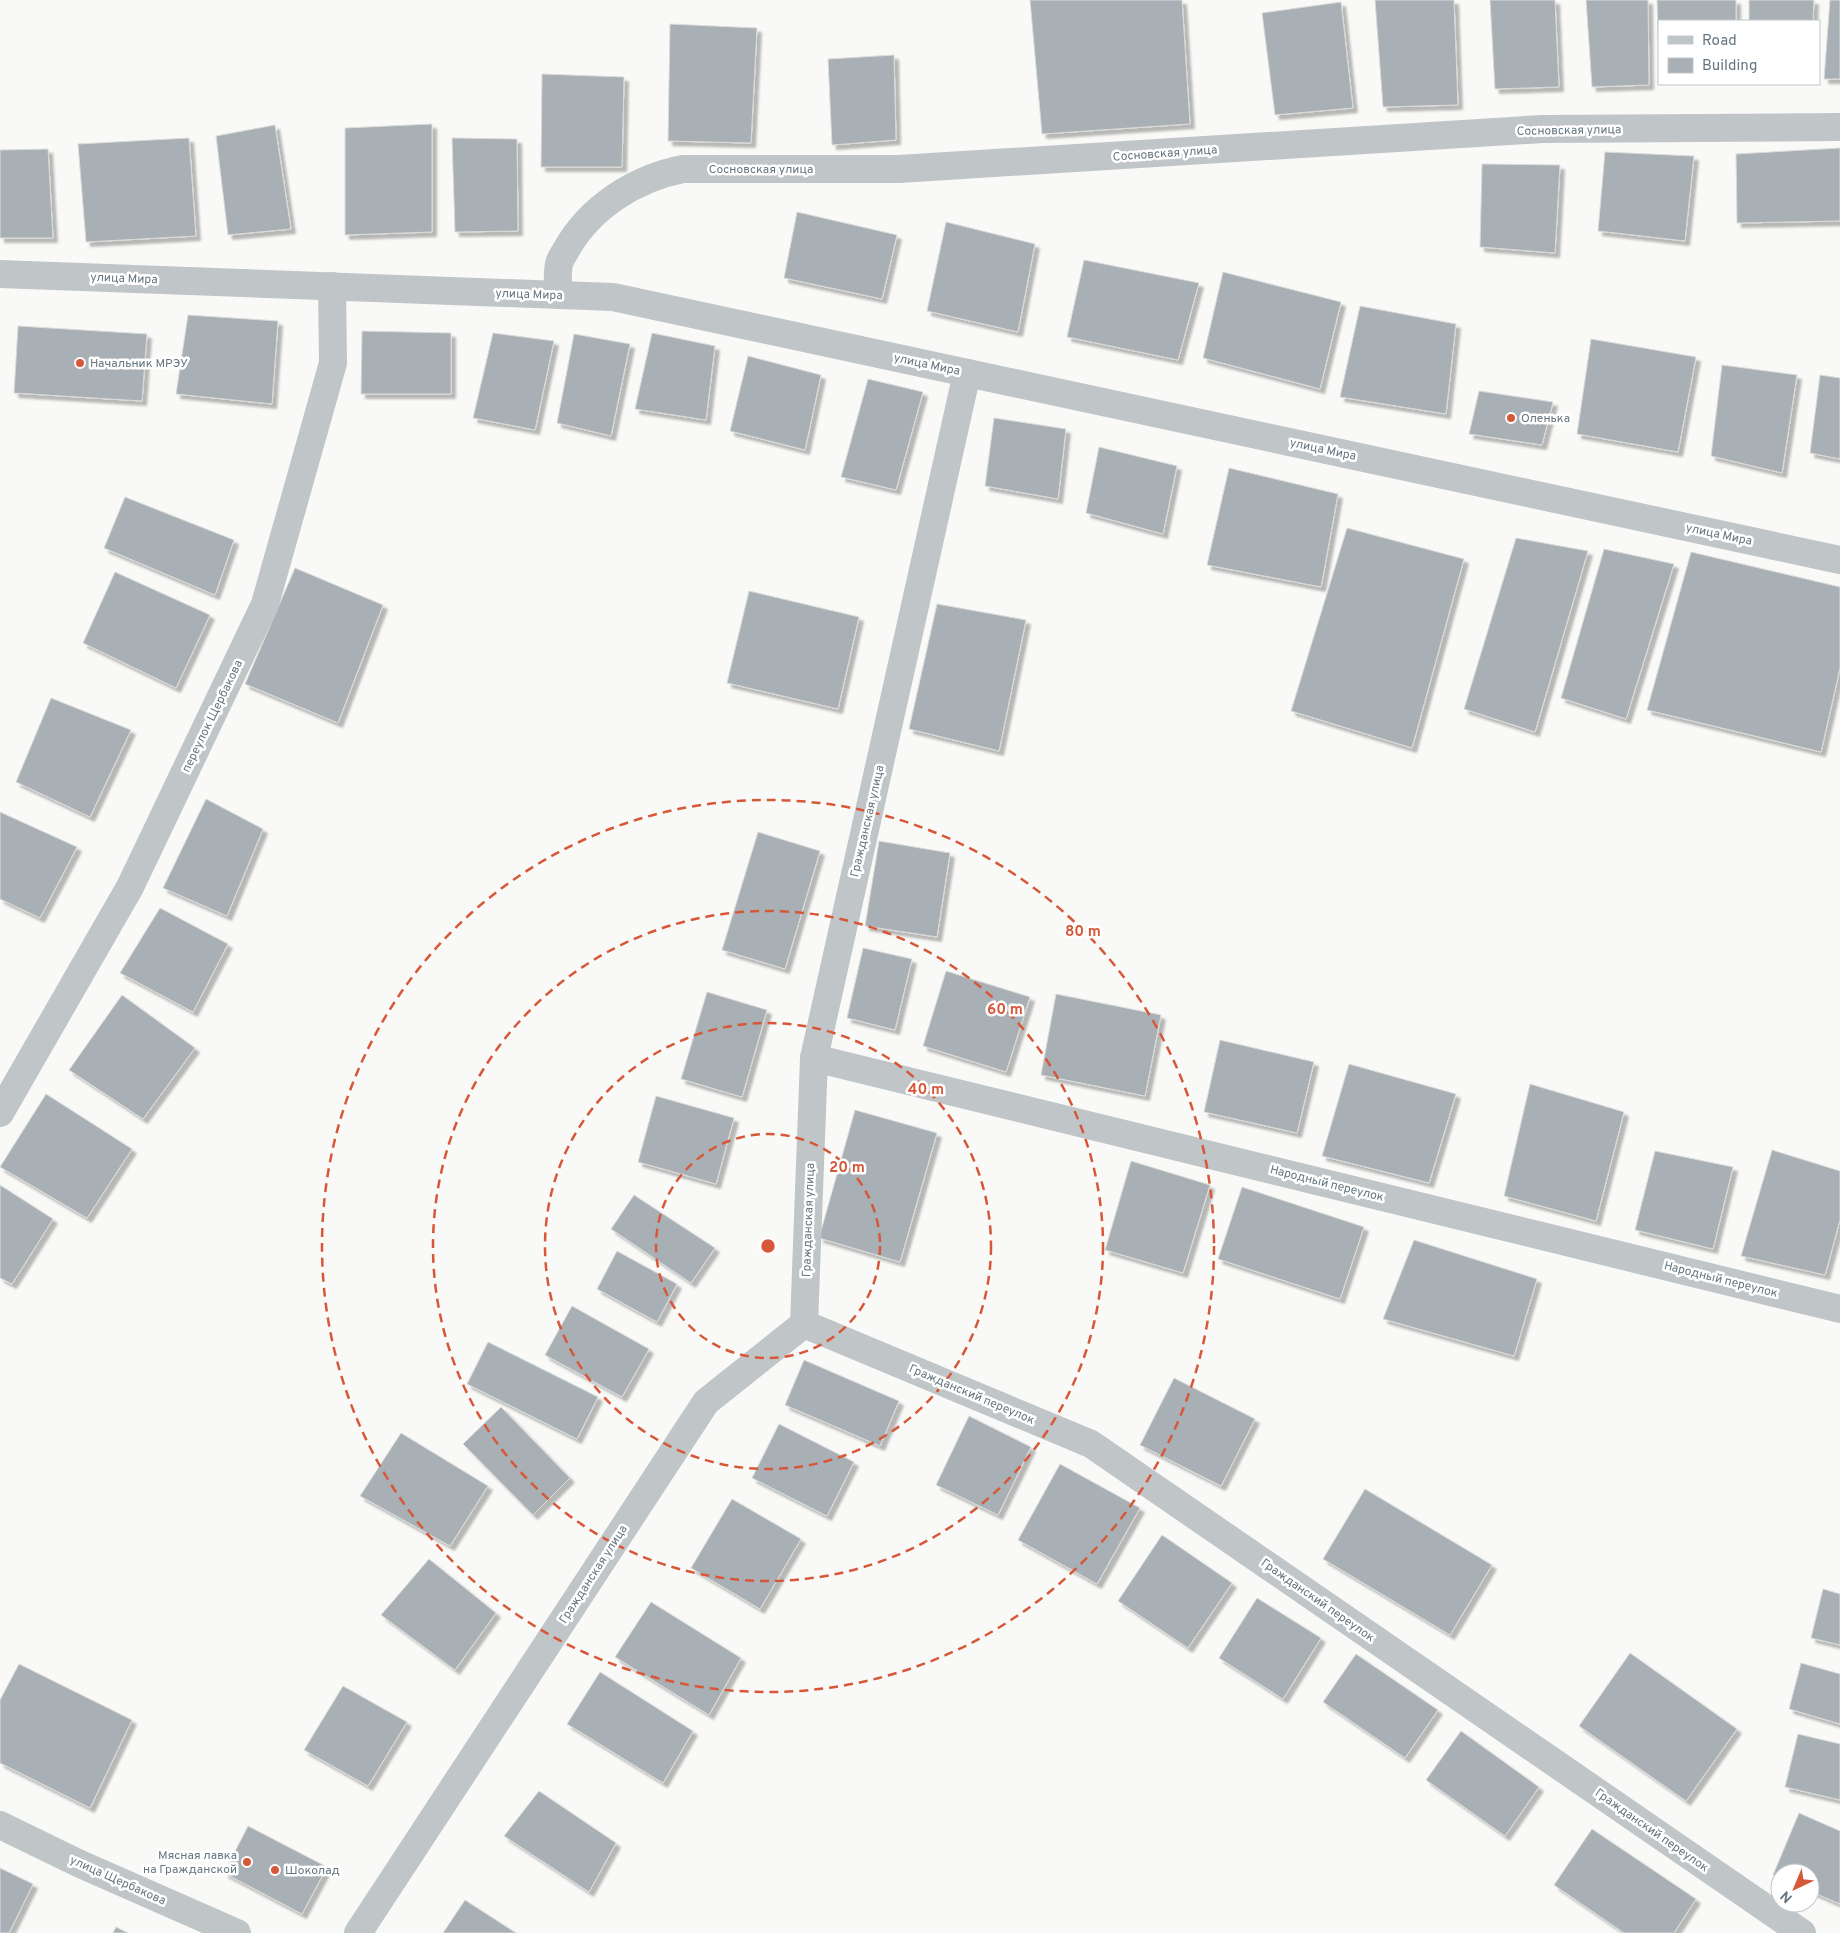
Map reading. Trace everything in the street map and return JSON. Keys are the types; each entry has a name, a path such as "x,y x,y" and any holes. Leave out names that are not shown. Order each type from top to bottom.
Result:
{"street":[{"name":"Сосновская улица","path":"558,294 559,263 576,233 594,214 618,196 645,181 663,173 684,169 899,169 1542,129 1840,127"},
{"name":"улица Мира","path":"0,274 613,297 1840,560"},
{"name":"переулок Щербакова","path":"0,1113 130,887 265,604 333,363 332,286"},
{"name":"Гражданская улица","path":"358,1933 706,1402 804,1324 814,1058 967,372"},
{"name":"Народный переулок","path":"814,1058 1840,1309"},
{"name":"Гражданский переулок","path":"804,1324 1091,1444 1802,1933"},
{"name":"улица Щербакова","path":"0,1826 236,1933"}],"building":[{"path":"1030,0 1182,0 1190,124 1042,134"},
{"path":"1375,0 1454,0 1458,105 1383,107"},
{"path":"1490,0 1555,0 1559,87 1495,89"},
{"path":"1586,0 1648,0 1649,85 1592,87"},
{"path":"1657,0 1736,0 1736,20 1658,20 1658,36"},
{"path":"1749,0 1814,0 1813,20 1749,20"},
{"path":"1830,0 1840,0 1840,79 1824,79"},
{"path":"1341,2 1353,108 1275,115 1262,13"},
{"path":"670,24 757,28 751,143 668,141"},
{"path":"894,55 896,140 832,145 828,59"},
{"path":"542,74 624,77 622,167 541,167"},
{"path":"432,124 432,232 345,235 345,128"},
{"path":"275,125 291,229 228,235 216,136"},
{"path":"189,138 196,236 86,242 78,144"},
{"path":"452,138 517,139 518,231 455,232"},
{"path":"1840,148 1840,221 1737,223 1736,154"},
{"path":"48,149 53,238 0,238 0,150"},
{"path":"1605,152 1694,156 1685,241 1598,231"},
{"path":"1482,164 1560,165 1555,253 1480,247"},
{"path":"797,212 897,235 882,299 784,278"},
{"path":"946,222 1035,244 1018,332 927,311"},
{"path":"1084,260 1199,283 1178,360 1067,337"},
{"path":"1223,272 1341,302 1320,389 1203,358"},
{"path":"1360,306 1456,324 1446,414 1340,397"},
{"path":"188,315 278,321 272,404 176,394"},
{"name":"Начальник МРЭУ","path":"18,326 147,334 142,401 14,393"},
{"path":"362,331 451,333 451,394 361,394"},
{"path":"493,333 554,341 535,430 473,418"},
{"path":"652,333 715,346 706,420 635,409"},
{"path":"574,334 630,344 611,436 557,423"},
{"path":"1591,339 1696,357 1678,452 1577,434"},
{"path":"748,356 821,375 805,450 730,431"},
{"path":"1722,365 1797,375 1782,473 1711,456"},
{"path":"1820,375 1840,378 1840,459 1810,453"},
{"path":"868,379 923,392 896,490 841,477"},
{"name":"Оленька","path":"1479,391 1553,402 1542,445 1469,434"},
{"path":"994,418 1066,429 1058,499 985,486"},
{"path":"1099,447 1177,466 1163,534 1086,513"},
{"path":"1229,468 1338,494 1321,587 1207,565"},
{"path":"125,497 234,540 215,595 104,548"},
{"path":"1347,528 1464,559 1412,748 1291,711"},
{"path":"1516,538 1588,551 1535,732 1464,709"},
{"path":"1604,549 1674,564 1626,719 1561,698"},
{"path":"1691,552 1840,587 1840,668 1821,752 1647,710"},
{"path":"295,568 383,605 338,723 245,684"},
{"path":"115,572 210,615 176,688 83,643"},
{"path":"749,591 859,617 838,709 727,683"},
{"path":"937,604 1026,620 999,751 909,729"},
{"path":"51,698 131,730 90,817 16,782"},
{"path":"206,799 263,829 227,916 163,888"},
{"path":"0,812 77,847 40,918 0,899"},
{"path":"758,832 820,851 785,969 722,950"},
{"path":"879,841 950,853 937,937 865,926"},
{"path":"160,908 228,944 193,1012 120,973"},
{"path":"863,948 912,959 895,1030 847,1018"},
{"path":"946,971 1030,997 1006,1072 923,1046"},
{"path":"707,992 767,1010 742,1097 681,1079"},
{"path":"1056,994 1161,1015 1145,1096 1041,1075"},
{"path":"122,995 195,1048 143,1119 69,1070"},
{"path":"1220,1040 1314,1062 1297,1133 1204,1112"},
{"path":"1349,1064 1456,1094 1429,1183 1322,1156"},
{"path":"1530,1084 1624,1112 1596,1221 1504,1196"},
{"path":"46,1094 132,1149 87,1218 0,1167"},
{"path":"656,1096 734,1118 716,1184 638,1162"},
{"path":"855,1110 937,1133 900,1262 819,1238"},
{"path":"1772,1150 1840,1171 1840,1220 1825,1275 1741,1256"},
{"path":"1655,1151 1733,1167 1713,1249 1635,1230"},
{"path":"1131,1161 1210,1185 1183,1273 1105,1250"},
{"path":"0,1185 53,1219 12,1284 0,1278"},
{"path":"1242,1187 1364,1227 1340,1299 1218,1259"},
{"path":"634,1195 715,1248 691,1283 611,1229"},
{"path":"1414,1240 1537,1279 1514,1356 1383,1319"},
{"path":"617,1251 677,1284 657,1322 597,1289"},
{"path":"572,1306 649,1349 622,1397 545,1355"},
{"path":"488,1342 598,1397 577,1439 467,1384"},
{"path":"804,1360 899,1401 880,1446 785,1405"},
{"path":"1174,1378 1255,1419 1221,1486 1140,1445"},
{"path":"501,1407 570,1478 533,1515 463,1444"},
{"path":"969,1416 1031,1447 998,1515 936,1485"},
{"path":"779,1424 854,1462 827,1516 752,1478"},
{"path":"401,1433 488,1486 450,1546 360,1496"},
{"path":"1060,1464 1140,1508 1097,1584 1018,1540"},
{"path":"1365,1489 1492,1565 1450,1635 1323,1559"},
{"path":"732,1499 801,1539 760,1609 691,1568"},
{"path":"1162,1535 1232,1583 1188,1648 1118,1601"},
{"path":"429,1559 496,1613 455,1670 381,1615"},
{"path":"1823,1589 1840,1594 1840,1645 1811,1638"},
{"path":"1257,1598 1321,1638 1283,1699 1219,1658"},
{"path":"651,1602 741,1658 709,1715 615,1657"},
{"path":"1630,1653 1737,1729 1686,1801 1579,1726"},
{"path":"1356,1654 1438,1710 1405,1758 1323,1702"},
{"path":"1801,1663 1840,1674 1840,1724 1789,1709"},
{"path":"19,1664 132,1720 90,1808 0,1763 0,1700"},
{"path":"600,1672 693,1731 663,1783 567,1724"},
{"path":"343,1686 407,1722 368,1786 304,1750"},
{"path":"1461,1731 1539,1787 1505,1836 1426,1780"},
{"path":"1798,1734 1840,1744 1840,1800 1785,1787"},
{"path":"539,1791 616,1843 589,1892 504,1836"},
{"path":"1799,1813 1840,1831 1840,1904 1820,1895 1820,1863 1778,1863"},
{"name":"Шоколад","path":"248,1826 327,1867 302,1914 224,1873"},
{"path":"1592,1829 1696,1899 1674,1933 1624,1933 1554,1885"},
{"path":"0,1868 33,1884 9,1933 0,1933"},
{"path":"465,1900 516,1933 443,1933"},
{"path":"116,1927 128,1933 113,1933"}],"place":[{"name":"Начальник МРЭУ","path":"80,363"},
{"name":"Оленька","path":"1511,418"},
{"name":"Мясная лавка на Гражданской","path":"247,1862"},
{"name":"Шоколад","path":"275,1870"}]}
